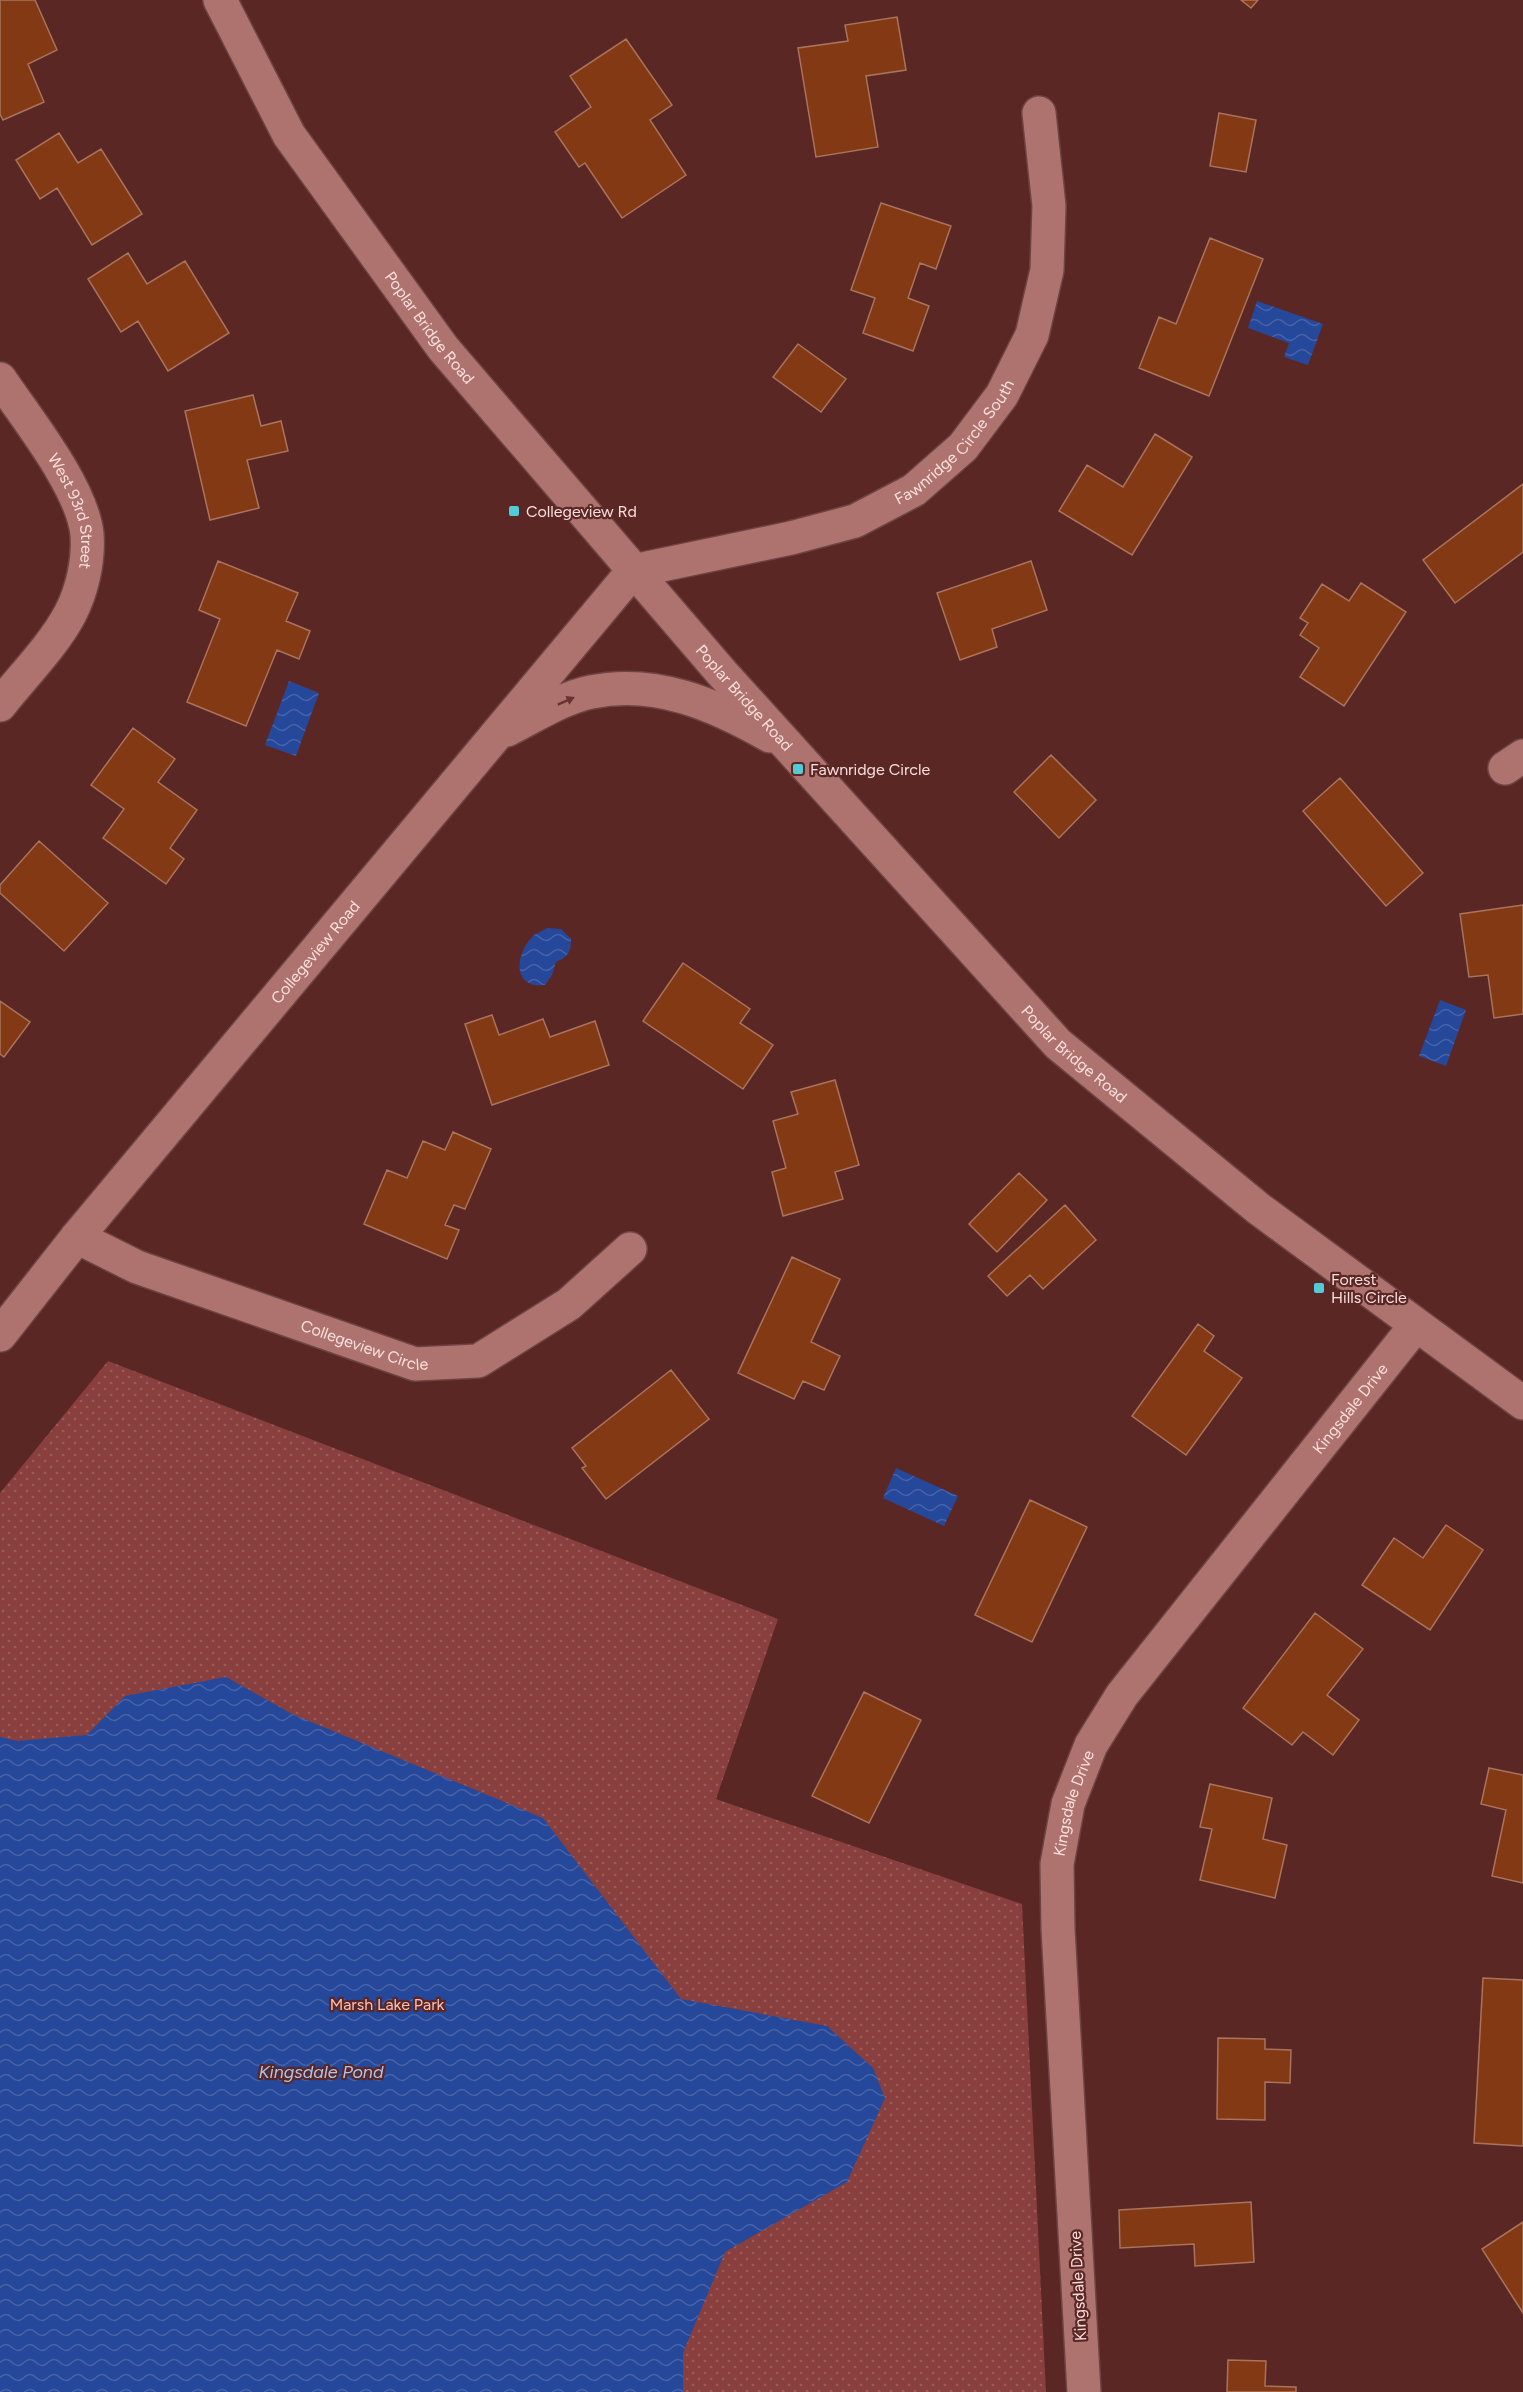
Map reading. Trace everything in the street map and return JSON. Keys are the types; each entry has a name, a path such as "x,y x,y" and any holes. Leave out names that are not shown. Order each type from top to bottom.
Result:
{"street":[{"name":"Poplar Bridge Road","path":"220,0 296,145 443,348 633,571 1058,1044 1259,1209 1523,1403"},
{"name":"Fawnridge Circle South","path":"633,571 791,538 855,521 914,490 963,447 1002,395 1032,335 1047,270 1049,206 1039,113"},
{"name":"West 93rd Street","path":"0,379 54,458 75,494 87,534 84,575 70,614 0,705"},
{"name":"Collegeview Road","path":"0,1335 77,1238 633,571"},
{"path":"495,736 590,692 634,687 679,694 747,723 790,748"},
{"name":"Collegeview Circle","path":"77,1238 137,1266 415,1364 478,1361 569,1304 630,1249"},
{"name":"Kingsdale Drive","path":"1084,2392 1058,1929 1057,1864 1068,1804 1091,1745 1122,1695 1416,1325"}],"green space":[{"name":"Marsh Lake Park","path":"108,1361 778,1619 716,1799 1022,1904 1046,2392 0,2392 0,1493"}],"water":[{"path":"1257,301 1323,324 1308,365 1284,357 1289,343 1248,328"},
{"path":"289,681 319,693 296,756 265,745"},
{"path":"547,928 561,929 571,939 570,947 568,954 556,962 552,975 545,985 534,985 522,976 520,960 528,942 534,935"},
{"path":"1440,1000 1466,1010 1446,1066 1419,1056"},
{"path":"896,1468 958,1496 944,1526 883,1498"},
{"name":"Kingsdale Pond","path":"226,1677 292,1714 543,1818 681,1999 827,2026 873,2068 885,2098 847,2182 725,2252 683,2353 683,2392 0,2392 0,1737 17,1741 87,1735 125,1696"}],"building":[{"path":"0,0 35,0 57,50 28,64 44,102 3,120 0,114"},
{"path":"1241,0 1258,0 1251,8"},
{"path":"897,17 906,70 866,76 878,147 816,157 798,48 848,41 845,25"},
{"path":"626,39 672,105 650,120 686,175 622,218 585,163 579,167 555,132 591,107 570,76"},
{"path":"1219,113 1256,120 1246,172 1210,166"},
{"path":"59,133 78,163 101,149 142,214 92,245 57,188 40,199 16,160"},
{"path":"881,203 951,226 936,269 920,263 908,298 929,306 913,351 863,333 875,298 851,290"},
{"path":"1210,238 1263,259 1209,396 1139,368 1159,317 1176,324"},
{"path":"128,253 147,284 185,261 229,333 168,371 138,321 121,332 88,279"},
{"path":"798,344 846,379 821,412 773,377"},
{"path":"253,395 261,426 281,421 288,451 247,460 259,508 210,520 185,411"},
{"path":"1155,434 1192,457 1132,555 1059,511 1087,465 1123,487"},
{"path":"1523,484 1523,552 1455,603 1423,560"},
{"path":"218,561 298,593 286,621 310,631 299,659 277,650 246,726 187,702 220,619 199,610"},
{"path":"1031,561 1047,610 992,629 997,647 960,660 937,593"},
{"path":"1361,583 1406,612 1344,706 1300,677 1319,648 1300,635 1308,623 1300,618 1322,584 1349,601"},
{"path":"133,728 175,759 158,782 197,810 170,848 184,859 166,884 103,838 124,809 91,785"},
{"path":"1051,755 1096,800 1059,838 1014,792"},
{"path":"1340,778 1423,873 1386,906 1303,811"},
{"path":"39,841 108,903 64,951 0,893 0,885"},
{"path":"1523,905 1523,1014 1494,1018 1488,975 1469,977 1460,914"},
{"path":"683,963 750,1009 740,1023 773,1045 743,1089 643,1021"},
{"path":"0,1001 30,1022 4,1057 0,1054"},
{"path":"492,1015 499,1035 543,1019 550,1037 595,1021 609,1065 492,1105 465,1024"},
{"path":"835,1080 859,1165 835,1172 843,1199 783,1216 772,1172 786,1168 773,1121 798,1114 791,1092"},
{"path":"453,1132 491,1149 465,1209 454,1205 445,1225 459,1230 447,1259 364,1224 387,1170 407,1178 423,1141 445,1150"},
{"path":"1019,1173 1047,1200 997,1252 969,1224"},
{"path":"1065,1205 1096,1240 1043,1289 1030,1275 1007,1296 988,1276"},
{"path":"792,1257 840,1279 811,1342 840,1356 824,1390 803,1381 794,1399 738,1373"},
{"path":"1198,1324 1214,1336 1204,1351 1242,1378 1186,1455 1132,1416"},
{"path":"671,1370 709,1419 606,1499 582,1468 586,1466 572,1448"},
{"path":"1030,1500 1087,1527 1032,1642 975,1615"},
{"path":"1446,1525 1483,1550 1430,1630 1362,1585 1394,1538 1423,1558"},
{"path":"1315,1613 1363,1649 1327,1695 1359,1720 1333,1755 1303,1732 1292,1745 1243,1708"},
{"path":"864,1692 921,1720 869,1823 812,1796"},
{"path":"1489,1768 1523,1775 1523,1883 1492,1876 1506,1810 1481,1804"},
{"path":"1210,1784 1272,1798 1263,1839 1287,1845 1275,1898 1200,1880 1212,1829 1200,1827"},
{"path":"1483,1978 1523,1980 1523,2146 1474,2143"},
{"path":"1218,2038 1265,2039 1265,2049 1291,2050 1290,2083 1265,2082 1265,2120 1217,2119"},
{"path":"1251,2202 1254,2262 1195,2266 1194,2244 1120,2248 1119,2210"},
{"path":"1523,2222 1523,2313 1482,2249"},
{"path":"1228,2360 1266,2361 1265,2386 1296,2387 1296,2392 1227,2392"}],"place":[{"name":"Collegeview Rd","path":"514,511"},
{"name":"Fawnridge Circle","path":"798,769"},
{"name":"Forest Hills Circle","path":"1319,1288"}]}
